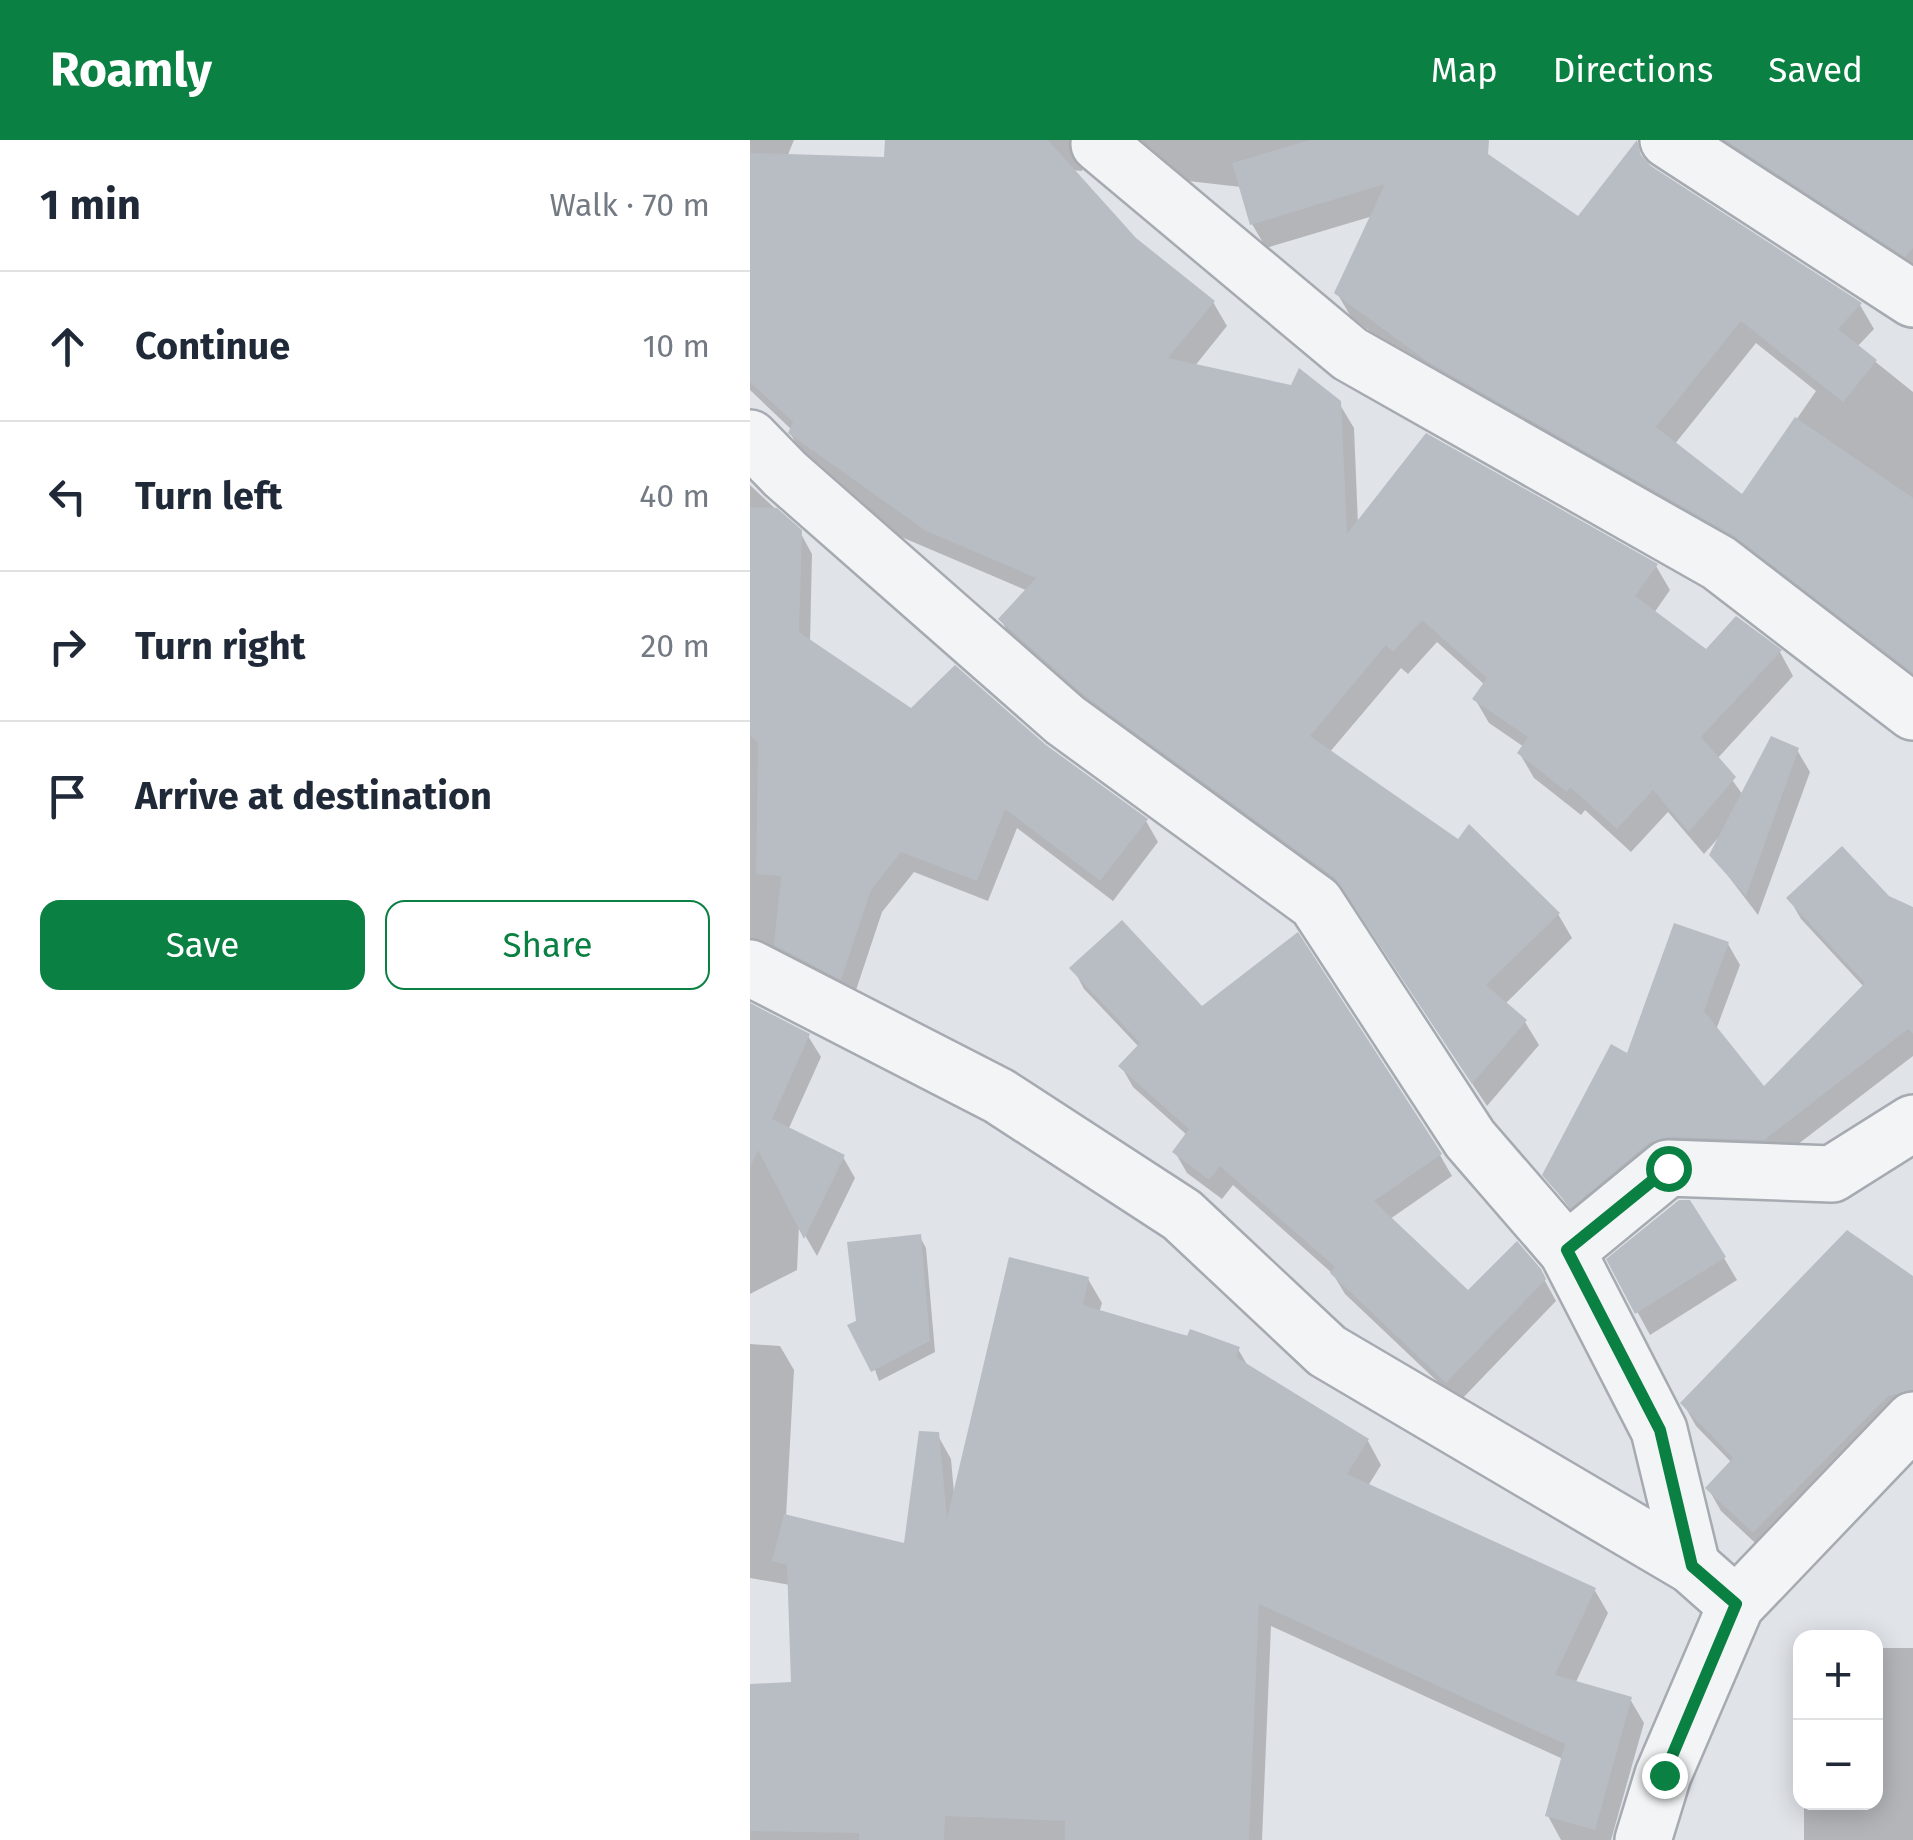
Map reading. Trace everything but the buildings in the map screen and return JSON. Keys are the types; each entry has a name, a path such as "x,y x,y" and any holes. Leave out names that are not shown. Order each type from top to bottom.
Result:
{"street":[{"path":"1668,140 1853,264 1913,298"},
{"path":"1099,144 1350,354 1719,562 1913,712"},
{"path":"750,438 785,474 1066,720 1316,902 1470,1139 1567,1250 1660,1430 1692,1566"},
{"path":"750,968 998,1096 1182,1216 1326,1351 1692,1566 1736,1604"},
{"path":"1567,1250 1668,1168 1832,1174 1913,1123"},
{"path":"1642,1840 1664,1775 1736,1604 1913,1420"}],"route":[{"path":"1664,1775 1736,1604 1692,1566 1660,1430 1567,1250 1668,1168"}]}
